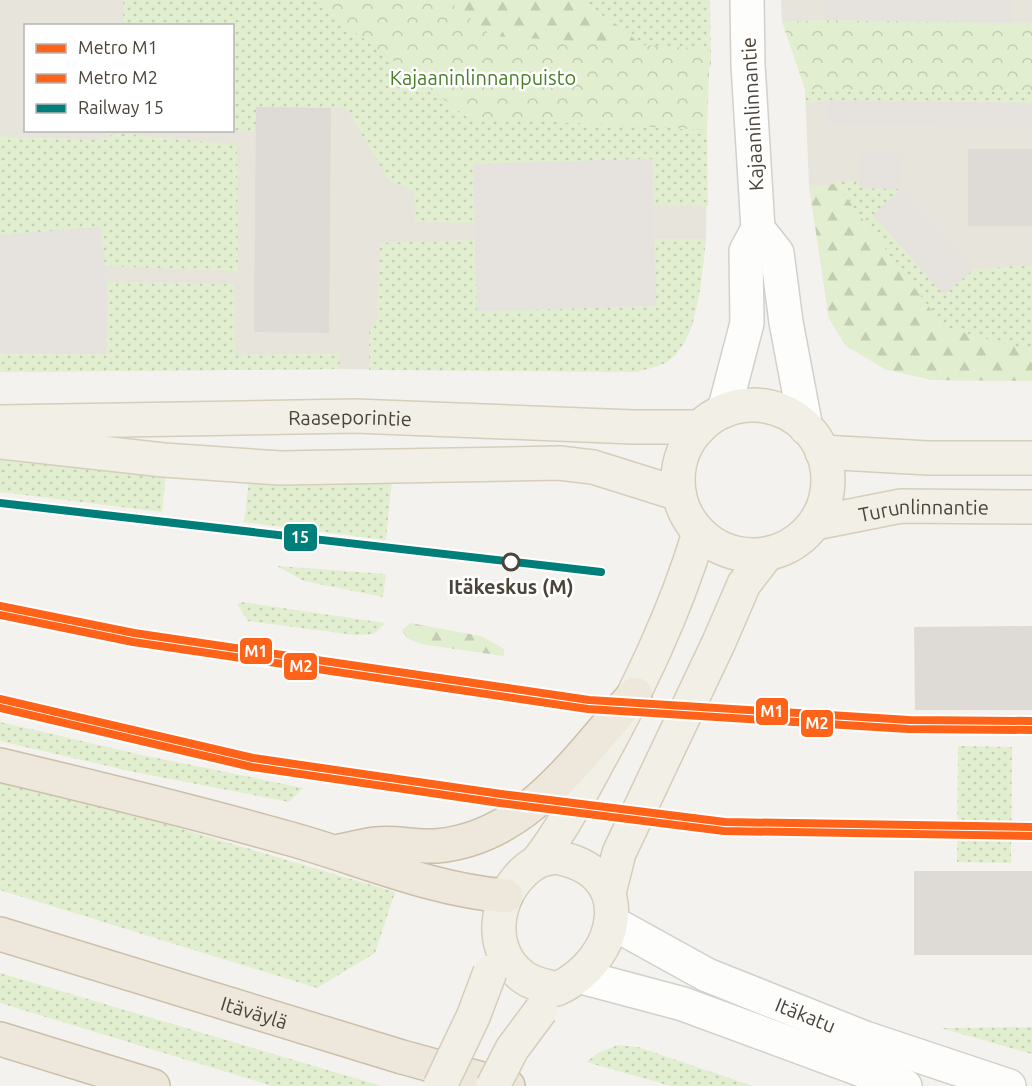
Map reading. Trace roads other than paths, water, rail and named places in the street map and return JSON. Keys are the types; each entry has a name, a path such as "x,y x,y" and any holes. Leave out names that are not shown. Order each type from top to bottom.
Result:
{"highway":[{"path":"333,853 376,844 436,846 476,838 542,799 635,694"},
{"path":"0,765 204,816 444,886 477,894 506,896"},
{"name":"Itäväylä","path":"0,934 402,1058 508,1086"},
{"path":"0,1040 153,1086"}],"main road":[{"path":"753,405 768,407 782,411 814,440 826,466 827,489 822,510 815,522 794,543 767,554 752,556 723,550 699,533 686,515 677,480 683,451 712,419 753,405"},
{"name":"Raaseporintie","path":"0,422 355,416 633,427 712,419"},
{"path":"814,440 928,458 1032,458"},
{"path":"0,442 164,460 280,468 559,463 593,467 679,494"},
{"name":"Turunlinnantie","path":"815,522 901,506 1032,507"},
{"path":"440,1086 473,1017 490,972 499,938 500,915 506,896 557,836 635,694 675,605 699,533"},
{"path":"493,1086 512,1049 558,992 601,951 619,853 744,584 767,554"},
{"path":"537,862 554,857 575,862 595,873 610,907"},
{"path":"499,938 506,960 522,976 531,982 558,992"}],"street":[{"name":"Kajaaninlinnantie","path":"712,419 747,323 746,251 758,229 747,0"},
{"path":"758,229 777,253 786,322 814,440"},
{"name":"Itäkatu","path":"610,907 707,975 865,1038 1009,1086"},
{"name":"Itäkatu","path":"558,992 683,1004 905,1086"}],"metro line":[{"name":"M1","path":"0,606 134,633 589,700 909,720 1032,721"},
{"name":"M2","path":"0,615 133,642 588,709 908,729 1032,730"},
{"name":"M1","path":"0,699 253,758 501,794 725,822 1032,827"},
{"name":"M2","path":"0,708 252,767 500,803 724,831 1032,836"}],"rail line":[{"name":"15","path":"0,503 601,572"}],"place":[{"name":"Itäkeskus (M)","path":"511,562"}],"park label":[{"name":"Kajaaninlinnanpuisto","path":"483,77"}]}
